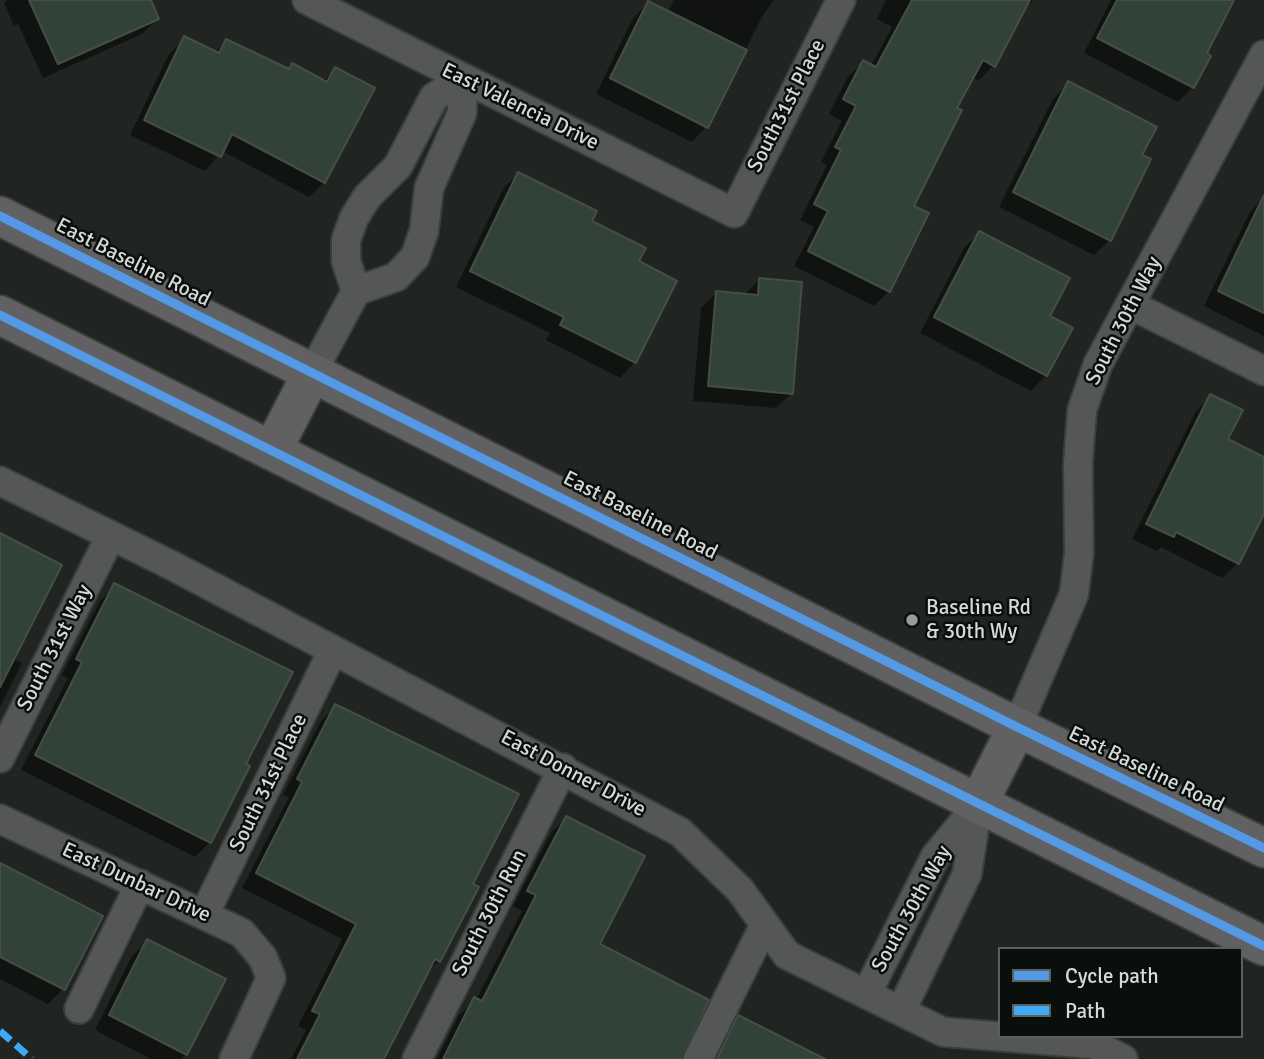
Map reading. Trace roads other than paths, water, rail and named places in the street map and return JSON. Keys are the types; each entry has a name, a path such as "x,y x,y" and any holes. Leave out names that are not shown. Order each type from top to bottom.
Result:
{"main road":[{"name":"East Baseline Road","path":"0,216 1017,727 1264,848"},
{"path":"0,315 1264,946"},
{"path":"272,451 312,373"},
{"path":"978,804 1017,727"}],"street":[{"name":"East Valencia Drive","path":"307,0 734,213"},
{"name":"South31st Place","path":"734,213 841,0"},
{"name":"South 30th Way","path":"1017,727 1074,594 1079,553 1077,463 1082,410 1098,364 1264,55"},
{"path":"356,291 346,261 346,240 354,218 367,197 398,166 434,97 463,79"},
{"path":"312,373 356,291 396,277 415,257 425,231 429,188 462,113 463,79"},
{"path":"1131,305 1264,371"},
{"name":"East Donner Drive","path":"0,481 171,565 563,768 680,832 740,890 787,955 943,1032 1124,1059"},
{"name":"South 31st Way","path":"0,758 110,537"},
{"name":"South 31st Place","path":"204,915 333,650"},
{"name":"South 30th Run","path":"417,1059 563,768"},
{"name":"South 30th Way","path":"867,993 935,858 978,804"},
{"name":"South 30th Way","path":"901,1011 967,874 978,804"},
{"name":"East Dunbar Drive","path":"0,819 242,933 263,958 271,978 234,1059"},
{"path":"79,1009 140,884"},
{"path":"904,918 938,934"},
{"path":"698,1059 764,926"}],"place":[{"name":"Baseline Rd & 30th Wy","path":"912,620"}]}
